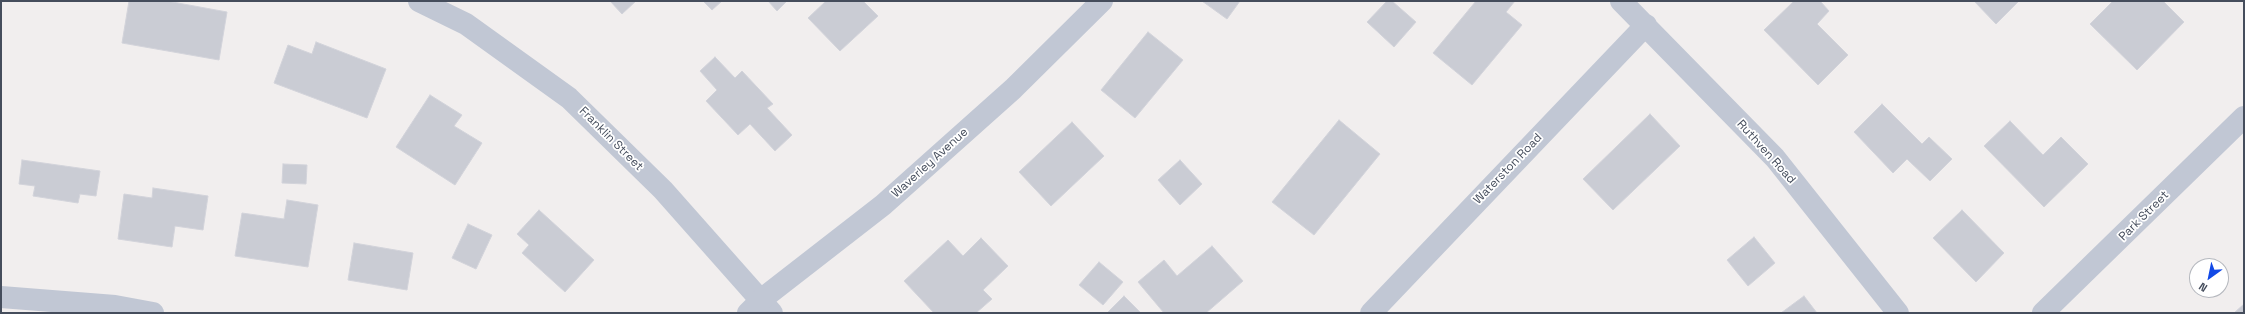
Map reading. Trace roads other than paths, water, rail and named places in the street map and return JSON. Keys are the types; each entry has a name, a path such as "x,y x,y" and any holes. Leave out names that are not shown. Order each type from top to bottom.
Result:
{"street":[{"name":"Franklin Street","path":"419,1 466,24 569,98 663,190 760,308"},
{"name":"Waverley Avenue","path":"760,308 883,205 1013,88 1102,1"},
{"name":"Ruthven Road","path":"1621,1 1775,158 1898,313"},
{"name":"Waterston Road","path":"1371,313 1646,25"},
{"name":"Park Street","path":"2043,313 2244,117"},
{"path":"1,297 153,313"}]}
